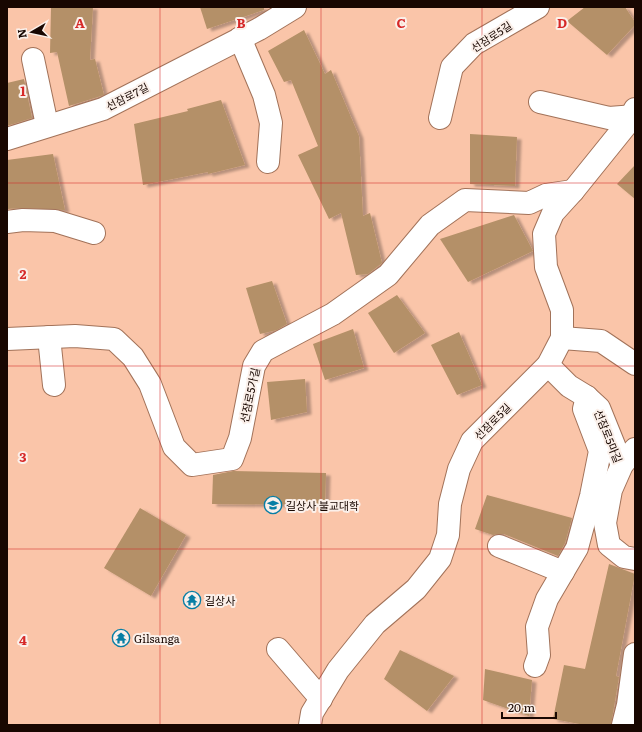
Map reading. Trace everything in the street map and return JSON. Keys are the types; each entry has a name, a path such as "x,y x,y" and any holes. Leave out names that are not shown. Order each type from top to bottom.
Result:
{"street":[{"name":"선잠로7길","path":"7,138 103,109 240,38 295,7"},
{"name":"선잠로5길","path":"440,118 452,66 474,44 538,7"},
{"path":"240,38 264,95 271,123 268,162"},
{"path":"33,59 47,125"},
{"name":"선잠로5길","path":"540,102 609,118 634,113"},
{"name":"선잠로5길","path":"310,725 312,713 338,670 375,624 416,589 440,560 448,535 450,504 459,469 472,441 548,365 562,338 562,310 546,267 544,234 553,213 573,191 627,124 634,113"},
{"name":"선잠로5가길","path":"7,339 75,336 114,339 133,357 150,384 174,448 192,465 232,459 240,438 254,366 263,351 332,314 388,275 430,225 465,200 529,202 546,195 573,191"},
{"path":"7,222 23,220 54,222 94,233"},
{"path":"49,337 54,385"},
{"path":"562,338 601,341 635,364"},
{"name":"선잠로5마길","path":"548,365 569,386 587,397 599,408 629,457 611,490 605,523 609,545 624,556 635,559"},
{"path":"535,666 539,655 537,627 547,599 577,548 591,496 600,451 584,409 587,397"},
{"path":"498,546 563,572"},
{"path":"278,649 321,699"},
{"path":"623,725 628,705 635,654"}],"building":[{"path":"51,7 93,7 90,60 95,59 104,95 69,106 57,52 50,53"},
{"path":"200,7 264,7 264,10 207,29"},
{"path":"585,7 625,7 635,22 635,25 607,55 567,21"},
{"path":"304,30 325,74 331,70 359,136 363,216 370,213 382,263 368,274 356,275 341,213 329,219 298,155 318,146 291,80 284,82 268,51"},
{"path":"24,79 32,118 7,126 7,83"},
{"path":"221,100 245,165 208,174 208,172 143,185 134,124 188,111 187,109"},
{"path":"470,134 517,137 515,186 470,184"},
{"path":"53,154 65,210 23,208 8,209 7,160"},
{"path":"635,165 635,199 617,184"},
{"path":"514,215 533,251 468,282 440,239"},
{"path":"272,281 287,324 277,330 260,334 246,288"},
{"path":"397,295 425,333 394,353 368,313"},
{"path":"353,329 364,368 325,380 313,344"},
{"path":"459,332 482,385 457,395 431,345"},
{"path":"305,379 307,412 271,420 267,382"},
{"path":"233,471 326,473 325,505 212,504 213,475"},
{"path":"487,495 572,518 565,543 558,556 504,534 493,535 475,529"},
{"path":"140,508 186,535 151,596 104,568"},
{"path":"609,564 635,574 616,676 619,677 611,725 585,725 553,719 564,665 585,669"},
{"path":"400,650 454,676 427,711 384,679"},
{"path":"485,669 532,680 529,716 483,700"}],"place":[{"name":"길상사 불교대학","path":"273,505"},
{"name":"길상사","path":"192,600"},
{"name":"Gilsanga","path":"121,638"}]}
